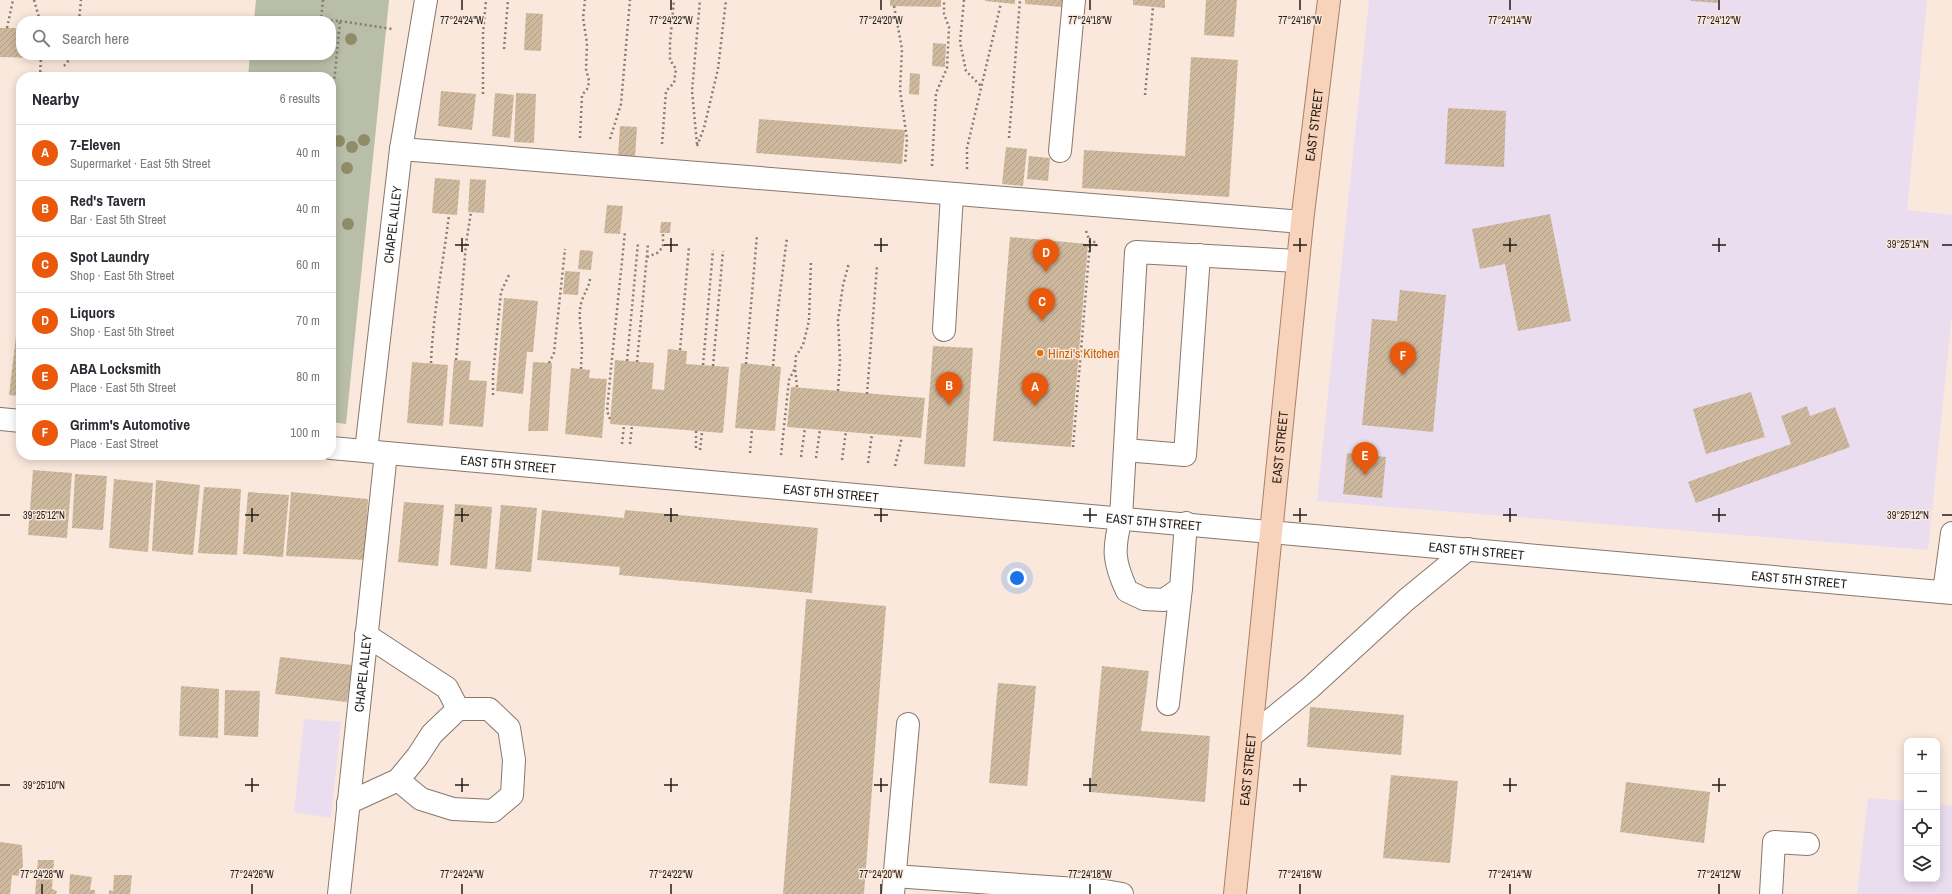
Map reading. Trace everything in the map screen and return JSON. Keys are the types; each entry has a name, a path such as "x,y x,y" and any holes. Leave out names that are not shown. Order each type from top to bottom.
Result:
{"main road":[{"name":"EAST STREET","path":"1235,894 1302,222 1329,0"}],"street":[{"name":"CHAPEL ALLEY","path":"338,894 366,635 376,452 402,149 426,0"},
{"path":"1060,151 1074,0"},
{"path":"402,149 1302,222"},
{"path":"944,330 950,193"},
{"path":"1181,588 1164,600 1144,599 1127,591 1117,570 1115,538 1121,518 1136,252 1298,261"},
{"path":"1125,450 1185,455 1199,255"},
{"path":"0,419 16,421"},
{"name":"EAST 5TH STREET","path":"336,448 1948,592"},
{"path":"1168,704 1181,588 1186,523"},
{"path":"1948,592 1952,532"},
{"path":"1251,736 1310,688 1406,600 1468,549"},
{"path":"366,635 447,688 458,709"},
{"path":"348,803 398,780 432,734 458,709 489,709 509,728 514,760 512,795 493,811 453,809 422,799 398,780"},
{"path":"908,724 893,885 1105,891 1122,894"},
{"path":"1771,894 1774,842 1808,844"}],"path":[{"path":"7,28 13,0"},
{"path":"34,0 39,16"},
{"path":"79,16 81,0"},
{"path":"322,16 323,0"},
{"path":"483,94 483,33 486,0"},
{"path":"504,49 508,0"},
{"path":"579,164 582,95 588,88 589,81 586,69 587,43 583,18 585,0"},
{"path":"609,166 607,156 612,130 621,104 630,0"},
{"path":"661,170 666,92 674,83 676,69 670,60 674,0"},
{"path":"697,173 697,144 692,92 700,0"},
{"path":"697,144 704,128 718,69 726,0"},
{"path":"944,0 944,14 949,27 947,68 936,93 950,193"},
{"path":"964,0 960,42 966,70 982,87"},
{"path":"1009,138 1020,0"},
{"path":"950,193 967,148 1001,3"},
{"path":"894,6 902,49 900,90 907,139 905,164 900,171 899,189"},
{"path":"1145,95 1153,7"},
{"path":"336,21 392,29"},
{"path":"335,72 340,21"},
{"path":"40,72 41,60"},
{"path":"64,66 69,60"},
{"path":"456,360 470,212"},
{"path":"431,363 432,329 443,268 449,214"},
{"path":"610,419 608,404 625,232"},
{"path":"647,257 657,253 663,247 663,233"},
{"path":"746,364 757,235"},
{"path":"773,366 787,237"},
{"path":"1073,447 1090,242"},
{"path":"627,361 638,243"},
{"path":"637,362 648,244"},
{"path":"680,350 689,247"},
{"path":"549,363 554,353 565,249"},
{"path":"702,365 713,250"},
{"path":"713,366 722,251"},
{"path":"797,387 795,368 796,356 803,345 807,334 811,286 811,260"},
{"path":"838,391 840,360 838,320 843,285 849,263"},
{"path":"867,394 877,266"},
{"path":"493,395 493,375 501,292 509,275"},
{"path":"581,369 582,346 579,329 581,306 582,300 589,289 590,279"},
{"path":"781,455 789,380 795,368"},
{"path":"622,444 624,425"},
{"path":"630,444 632,426"},
{"path":"801,457 805,428"},
{"path":"750,453 752,429"},
{"path":"816,458 820,430"},
{"path":"696,432 698,450 702,432"},
{"path":"842,460 846,432"},
{"path":"868,463 872,434"},
{"path":"895,466 902,437"}],"shaded area":[{"path":"1369,0 1927,0 1907,210 1952,215 1952,314 1928,550 1317,501"},
{"path":"304,719 341,722 331,818 294,812"},
{"path":"1868,798 1904,801 1904,882 1940,882 1940,804 1952,806 1952,894 1857,894"}],"green space":[{"path":"256,0 389,0 346,424 336,423 336,72 248,72 250,60 336,60 336,16 254,16"}],"building":[{"path":"890,0 941,0 941,7 890,6"},
{"path":"1015,0 1015,4 985,1"},
{"path":"1025,0 1062,0 1062,7 1025,4"},
{"path":"1133,0 1165,0 1165,8 1133,5"},
{"path":"1206,0 1237,0 1234,37 1204,35"},
{"path":"1718,0 1718,3 1691,1"},
{"path":"526,13 543,14 541,51 524,50"},
{"path":"0,28 16,28 16,57 0,57"},
{"path":"933,43 946,44 945,67 932,66"},
{"path":"1191,57 1238,60 1229,197 1082,188 1084,150 1185,156"},
{"path":"910,73 920,74 919,95 909,94"},
{"path":"441,91 476,94 472,130 438,126"},
{"path":"495,93 514,95 510,138 492,136"},
{"path":"516,93 536,94 534,143 514,142"},
{"path":"1448,108 1506,111 1504,167 1445,164"},
{"path":"759,119 905,130 902,164 756,153"},
{"path":"620,126 637,127 635,158 618,156"},
{"path":"1006,147 1027,149 1023,186 1002,184"},
{"path":"1029,156 1050,158 1048,181 1027,179"},
{"path":"435,178 460,180 457,215 432,213"},
{"path":"470,179 486,180 484,213 468,212"},
{"path":"607,205 623,206 620,234 604,233"},
{"path":"1550,214 1571,321 1518,331 1505,264 1480,269 1472,229"},
{"path":"661,222 671,222 670,233 660,233"},
{"path":"1010,237 1088,244 1071,447 993,441"},
{"path":"580,250 593,251 591,270 578,269"},
{"path":"565,271 580,272 578,295 563,294"},
{"path":"1400,290 1446,295 1433,432 1362,425 1372,319 1397,321"},
{"path":"504,298 538,301 533,352 527,352 523,394 496,391"},
{"path":"16,336 16,396 9,395"},
{"path":"933,346 973,348 965,467 924,464"},
{"path":"668,349 687,351 686,364 729,367 723,433 610,424 615,360 654,363 652,389 664,390"},
{"path":"454,360 471,361 469,380 487,381 483,427 449,424"},
{"path":"412,362 448,365 443,426 407,423"},
{"path":"533,362 552,363 548,431 528,431"},
{"path":"741,363 781,367 775,431 735,428"},
{"path":"571,368 590,370 589,378 607,379 602,438 565,434"},
{"path":"791,387 925,398 921,438 787,427"},
{"path":"1751,392 1765,437 1706,454 1693,409"},
{"path":"1807,406 1810,416 1835,407 1850,447 1696,503 1688,482 1791,444 1781,416"},
{"path":"1347,453 1386,457 1382,498 1343,494"},
{"path":"33,470 72,473 67,538 28,535"},
{"path":"75,474 107,476 103,530 72,528"},
{"path":"114,479 153,483 148,552 109,548"},
{"path":"156,480 200,485 193,555 152,551"},
{"path":"204,487 241,489 237,555 198,553"},
{"path":"248,492 289,495 283,557 243,554"},
{"path":"291,492 368,499 365,560 286,556"},
{"path":"404,502 444,505 438,566 398,562"},
{"path":"455,504 492,507 487,569 450,565"},
{"path":"501,505 537,508 531,572 495,569"},
{"path":"542,510 624,518 625,510 818,528 812,593 619,575 620,567 537,560"},
{"path":"806,599 886,606 864,894 783,894"},
{"path":"280,657 352,665 347,702 275,694"},
{"path":"1102,666 1149,671 1141,731 1210,736 1205,802 1090,792"},
{"path":"998,683 1036,686 1027,786 989,783"},
{"path":"181,686 219,689 218,738 179,736"},
{"path":"225,690 260,691 258,737 224,735"},
{"path":"1310,707 1404,715 1401,755 1307,747"},
{"path":"1391,775 1458,781 1450,863 1383,858"},
{"path":"1626,782 1710,792 1704,843 1620,832"},
{"path":"0,842 22,845 23,866 18,876 12,875 10,894 0,894"},
{"path":"38,860 54,860 52,889 57,891 56,894 35,894"},
{"path":"70,874 92,877 90,890 95,890 95,894 69,894"},
{"path":"114,875 132,875 130,894 109,894 109,890 113,891"}],"place":[{"name":"Liquors","path":"1046,272"},
{"name":"Spot Laundry","path":"1042,321"},
{"name":"Hinzi's Kitchen","path":"1040,353"},
{"name":"Grimm's Automotive","path":"1403,375"},
{"name":"Red's Tavern","path":"949,405"},
{"name":"7-Eleven","path":"1035,406"},
{"name":"ABA Locksmith","path":"1365,475"}]}
